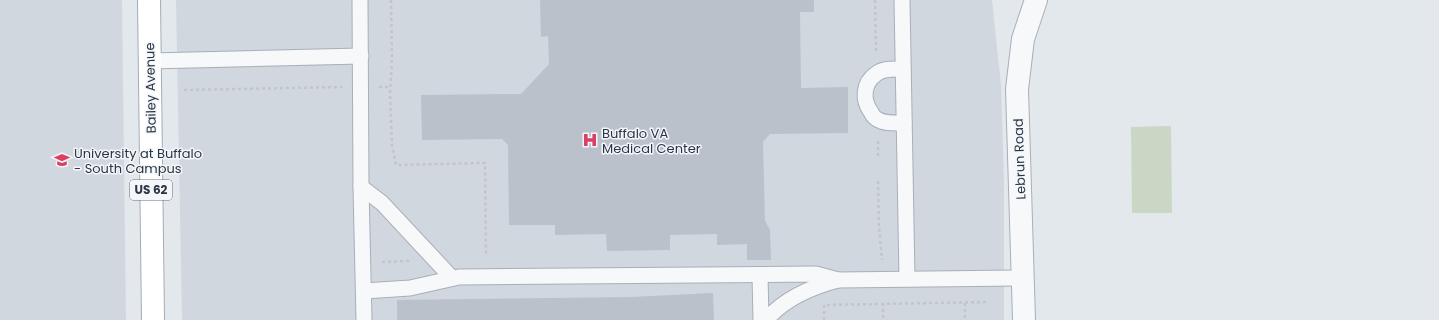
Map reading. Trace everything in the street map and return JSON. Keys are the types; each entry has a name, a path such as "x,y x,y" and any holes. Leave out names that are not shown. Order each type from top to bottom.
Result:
{"main road":[{"name":"Bailey Avenue","path":"149,0 153,320"}],"street":[{"name":"Lebrun Road","path":"1024,320 1017,90 1023,39 1036,0"}],"lane":[{"path":"360,0 360,187 364,320"},
{"path":"902,0 907,280"},
{"path":"149,61 361,56"},
{"path":"903,69 888,69 877,73 868,83 865,94 867,107 876,119 890,123 904,123"},
{"path":"360,187 382,203 452,278"},
{"path":"364,290 410,288 452,278 816,274 838,280 1023,278"},
{"path":"760,275 761,320"},
{"path":"766,320 773,312 786,302 817,286 838,280"}],"path":[{"path":"391,0 392,60 390,94 392,145 396,165 485,163 486,259"},
{"path":"184,90 346,87"},
{"path":"376,87 391,87"},
{"path":"878,181 879,226 882,261"},
{"path":"377,262 414,261"},
{"path":"824,320 824,305 990,302"},
{"path":"883,303 883,320"},
{"path":"965,303 965,320"}],"shaded area":[{"name":"University at Buffalo - South Campus","path":"0,0 122,0 126,320 0,320"},
{"name":"Buffalo VA Medical Center","path":"176,0 992,0 1001,85 1004,182 1004,320 182,320"}],"green space":[{"path":"1171,126 1172,213 1132,213 1131,127"}],"building":[{"path":"540,0 814,0 814,12 800,12 801,88 848,87 848,133 770,134 763,142 765,221 770,230 771,260 747,260 747,244 717,245 717,234 670,235 670,250 607,251 606,234 555,235 555,225 509,225 508,145 502,139 422,140 421,95 521,94 549,64 548,36 541,37"},
{"path":"713,293 714,320 397,320 397,300 631,297"}],"place":[{"name":"Buffalo VA Medical Center","path":"590,140"},
{"name":"University at Buffalo - South Campus","path":"62,160"}]}
